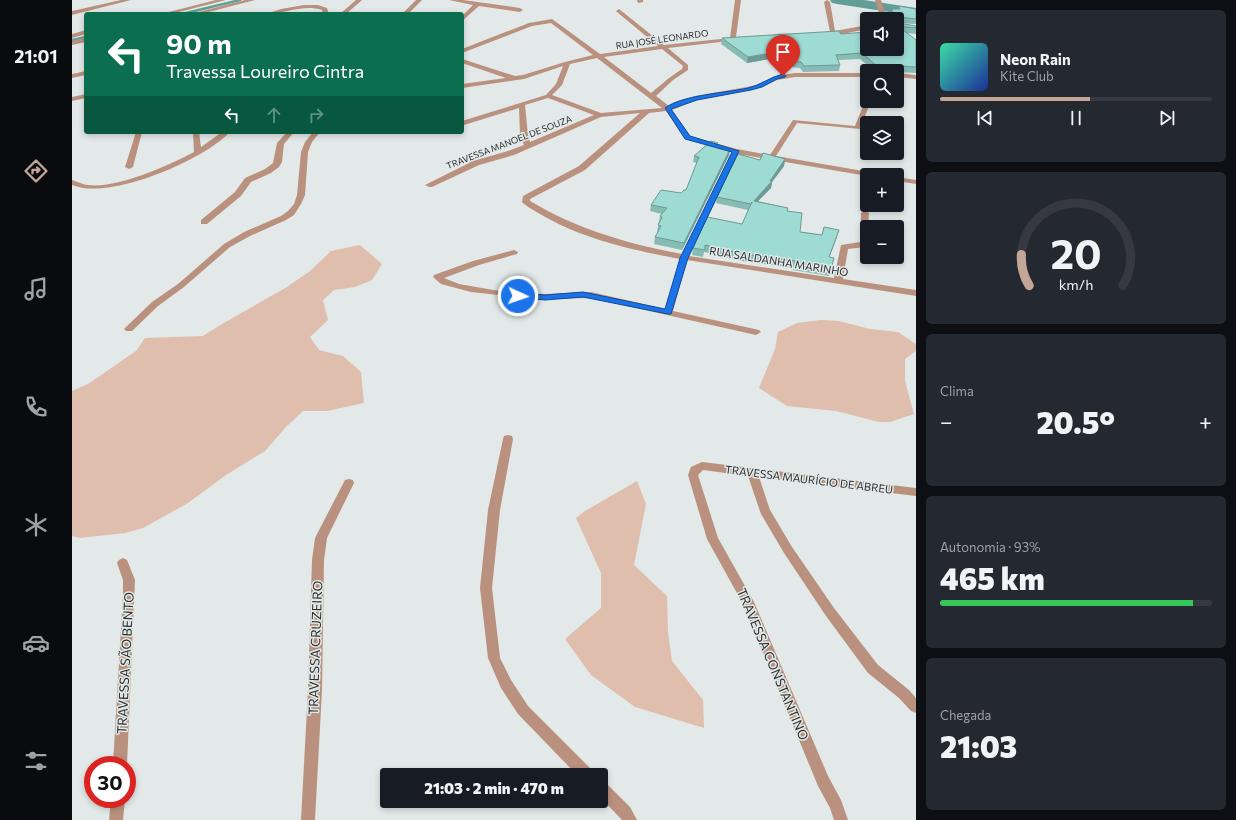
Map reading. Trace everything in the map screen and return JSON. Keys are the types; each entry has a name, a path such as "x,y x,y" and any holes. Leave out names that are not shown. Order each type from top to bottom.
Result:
{"street":[{"path":"72,13 128,0"},
{"path":"172,12 221,0"},
{"path":"202,12 252,0"},
{"path":"344,12 359,0"},
{"path":"407,12 419,0"},
{"path":"452,0 520,10"},
{"path":"733,39 738,0"},
{"path":"827,2 833,34"},
{"path":"464,17 477,4"},
{"path":"278,12 299,7 312,6 325,9 326,12"},
{"path":"619,11 684,64 687,69 671,79 652,96"},
{"path":"72,13 84,16"},
{"path":"464,50 531,24 549,21 554,22 668,108 687,138 736,151 860,173"},
{"path":"819,35 833,34 860,28"},
{"path":"72,36 84,33"},
{"name":"RUA JOSÉ LEONARDO","path":"464,86 515,78 541,72 567,63 599,56 663,47 740,39"},
{"path":"72,44 84,41"},
{"path":"464,46 473,47"},
{"path":"464,62 515,78"},
{"path":"464,124 548,96 559,85 567,63"},
{"path":"72,76 84,73"},
{"name":"TRAVESSA MANOEL DE SOUZA","path":"429,185 476,163 511,153 600,115 668,108 695,98 760,86 775,78 783,76 860,75"},
{"path":"904,76 916,77"},
{"path":"72,99 84,96"},
{"path":"548,96 600,115"},
{"path":"522,105 524,135 528,145"},
{"path":"772,158 795,121 856,128 859,126 865,108"},
{"name":"RUA SALDANHA MARINHO","path":"648,111 582,168 526,198 526,202 564,223 587,233 684,258 916,294"},
{"path":"129,168 138,134"},
{"path":"196,134 198,153"},
{"path":"72,182 76,186 86,188 100,187 151,174 198,153 224,134"},
{"path":"204,222 238,194 248,180 268,171 276,165 278,162 281,143 289,134"},
{"path":"129,329 150,308 186,281 217,252 233,241 254,230 290,214 300,200 301,166 305,149 315,134"},
{"path":"668,312 684,258 736,151"},
{"path":"904,180 916,182"},
{"path":"838,282 844,247 862,244 864,242 865,213"},
{"path":"514,252 476,263 437,277 442,281 453,285 505,295 545,297 583,294 756,332"},
{"path":"508,439 494,510 486,588 494,658 506,684 523,710 580,768"},
{"name":"TRAVESSA MAURÍCIO DE ABREU","path":"702,466 916,492"},
{"name":"TRAVESSA CONSTANTINO","path":"702,466 695,470 694,482 713,539 748,602 823,782 836,806 841,820"},
{"path":"752,471 765,511 788,550 830,612 873,669 904,694 916,706"},
{"name":"TRAVESSA CRUZEIRO","path":"308,820 315,682 318,560 321,538 349,483"},
{"name":"TRAVESSA SÃO BENTO","path":"120,756 129,594 129,580 123,563"},
{"path":"608,795 625,812 630,820"},
{"path":"116,820 117,808"}],"shaded area":[{"path":"360,245 382,264 372,280 355,287 334,290 323,300 328,320 310,337 319,350 343,356 361,372 364,403 327,411 303,411 286,427 265,451 226,475 188,503 143,528 125,533 80,538 72,536 72,391 88,384 136,351 145,338 203,336 287,287 310,271 331,251"},
{"path":"821,320 839,321 870,329 898,332 916,344 916,351 905,359 905,381 914,414 890,422 879,422 836,411 787,406 759,388 775,349 778,332 797,323"},
{"path":"637,481 646,504 634,565 667,596 668,632 672,661 703,700 704,728 635,707 591,675 565,639 601,608 601,573 576,518 585,511"}],"building":[{"path":"899,6 916,9 916,19 904,18 904,12 893,12 892,9 900,9"},
{"path":"904,24 916,26 916,28 904,27"},
{"path":"839,31 841,34 860,33 860,53 836,55 840,65 804,66 801,62 790,61 783,51 748,57 722,38"},
{"path":"904,31 916,40 916,67 904,66 904,64 875,64 865,56 904,56"},
{"path":"711,141 718,143 715,146 730,149 684,243 655,237 661,226 658,225 662,217 660,216 667,208 651,205 661,190 681,193 686,190 699,157 694,156"},
{"path":"763,153 785,159 770,181 772,181 754,201 788,208 787,211 802,213 800,232 822,235 824,227 839,230 829,257 834,258 831,269 795,263 796,261 743,254 705,245 705,250 693,248 707,217 742,224 752,202 751,204 717,197 738,154 760,160"}],"waterway":[{"path":"190,12 240,0"},
{"path":"837,0 916,12"},
{"path":"72,40 84,37"}],"route":[{"path":"518,296 545,297 583,294 668,312 684,258 736,151 687,138 668,108 695,98 735,92 760,86 768,81 783,76"}]}
